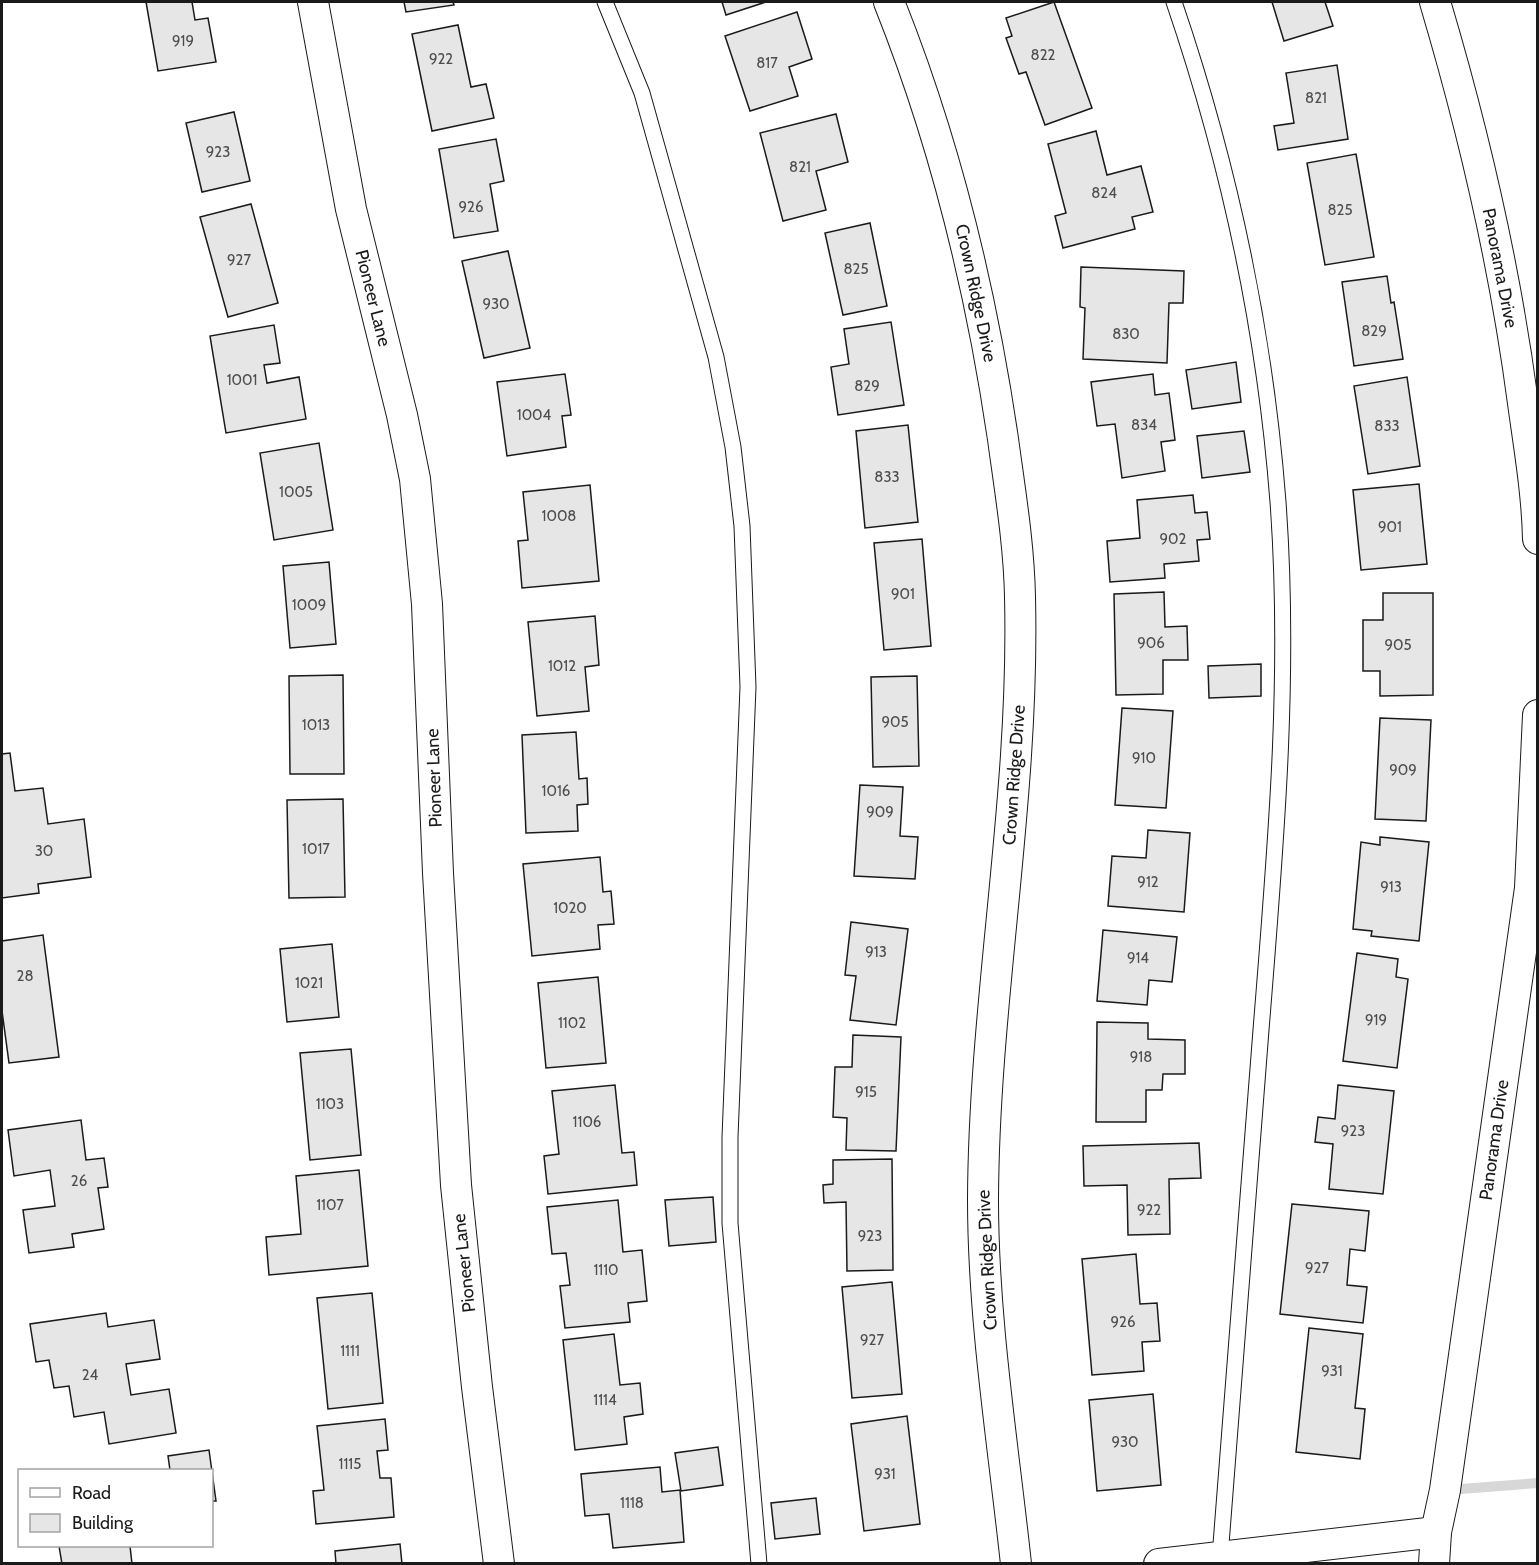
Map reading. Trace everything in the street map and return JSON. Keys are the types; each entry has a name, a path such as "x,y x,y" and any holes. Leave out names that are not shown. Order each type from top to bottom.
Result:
{"street":[{"name":"Pioneer Lane","path":"313,2 351,209 402,415 415,479 427,604 438,873 456,1185 477,1387 500,1563"},
{"name":"Crown Ridge Drive","path":"889,2 952,184 979,302 1012,508 1020,594 1014,801 985,1108 983,1204 988,1313 1016,1563"},
{"name":"Panorama Drive","path":"1436,2 1463,96 1495,234 1518,359 1538,539"},
{"name":"Panorama Drive","path":"1434,1563 1436,1532 1445,1490 1530,888 1538,715"},
{"path":"1159,1563 1436,1532"}],"lane":[{"path":"605,2 642,93 713,346 733,447 742,526 748,687 730,1137 730,1223 759,1563"},
{"path":"1174,2 1191,52 1227,183 1254,309 1278,500 1282,588 1284,671 1278,819 1220,1557"}],"building":[{"path":"146,2 192,2 195,20 208,18 216,62 158,71"},
{"path":"404,2 453,2 454,5 406,12"},
{"path":"722,2 766,2 726,15"},
{"path":"1054,2 1092,108 1045,125 1026,72 1019,74 1006,38 1012,36 1006,18"},
{"path":"1272,2 1325,2 1333,26 1284,41"},
{"path":"797,12 812,59 789,67 798,96 750,111 725,36"},
{"path":"458,25 471,87 486,84 494,118 432,131 412,34"},
{"path":"1337,65 1348,139 1278,150 1274,126 1294,123 1286,73"},
{"path":"234,112 250,181 202,192 186,123"},
{"path":"836,114 848,162 816,171 826,210 783,221 760,133"},
{"path":"1096,131 1107,175 1141,166 1153,212 1132,217 1135,229 1063,248 1055,216 1066,213 1048,144"},
{"path":"496,139 504,181 490,184 498,231 454,238 439,149"},
{"path":"1356,154 1374,257 1325,265 1307,163"},
{"path":"251,204 278,303 228,317 200,217"},
{"path":"870,223 887,306 843,315 825,233"},
{"path":"508,251 530,348 484,358 462,261"},
{"path":"1081,267 1184,271 1183,303 1169,303 1167,363 1083,359 1085,308 1080,307"},
{"path":"1387,276 1391,303 1394,302 1403,359 1354,366 1342,282"},
{"path":"891,322 904,405 838,415 831,367 849,364 844,329"},
{"path":"274,325 280,363 264,365 267,383 299,377 306,419 226,433 210,336"},
{"path":"1236,362 1241,402 1192,409 1186,370"},
{"path":"565,374 571,415 562,416 566,447 507,456 497,382"},
{"path":"1153,374 1155,395 1169,393 1175,440 1161,442 1165,471 1122,478 1115,424 1097,426 1091,382"},
{"path":"1407,377 1420,466 1368,474 1354,386"},
{"path":"908,425 918,522 865,528 856,431"},
{"path":"1244,431 1250,472 1202,478 1197,436"},
{"path":"319,443 333,530 274,540 260,453"},
{"path":"1419,484 1427,564 1361,570 1353,490"},
{"path":"590,485 599,581 522,588 518,541 528,540 523,492"},
{"path":"1193,495 1195,513 1207,512 1210,539 1197,540 1199,561 1164,564 1165,578 1110,582 1107,541 1140,538 1137,500"},
{"path":"922,539 931,646 884,650 874,543"},
{"path":"329,562 336,644 290,648 283,566"},
{"path":"1164,592 1165,627 1187,626 1188,660 1163,660 1163,694 1116,695 1114,594"},
{"path":"1383,593 1433,593 1433,695 1380,696 1380,671 1363,671 1363,620 1383,620"},
{"path":"595,616 599,665 585,667 589,711 537,716 528,622"},
{"path":"1261,664 1261,696 1209,698 1208,666"},
{"path":"343,675 344,774 290,774 289,676"},
{"path":"917,676 919,766 873,767 871,677"},
{"path":"1122,708 1173,711 1166,808 1115,805"},
{"path":"1380,718 1431,720 1426,821 1375,819"},
{"path":"576,732 579,779 587,778 588,804 577,805 578,831 526,833 522,735"},
{"path":"10,753 15,791 43,788 48,824 84,819 91,877 38,884 39,893 2,898 2,754"},
{"path":"860,785 903,787 900,836 918,837 915,879 854,876"},
{"path":"343,799 345,897 289,898 287,800"},
{"path":"1148,830 1190,833 1184,912 1108,906 1112,856 1146,858"},
{"path":"1380,837 1429,842 1419,941 1371,936 1372,931 1353,929 1361,842 1380,845"},
{"path":"600,857 603,892 611,891 614,924 598,925 600,949 532,956 523,864"},
{"path":"851,922 908,929 896,1025 850,1020 856,976 845,975"},
{"path":"1103,930 1177,937 1172,982 1149,980 1147,1005 1097,1001"},
{"path":"43,935 59,1057 9,1063 2,1011 2,941"},
{"path":"332,944 339,1017 287,1022 280,949"},
{"path":"1357,953 1398,959 1396,977 1408,979 1397,1068 1343,1061"},
{"path":"598,977 606,1063 546,1068 538,983"},
{"path":"1097,1022 1148,1023 1148,1039 1185,1040 1185,1074 1163,1074 1162,1090 1146,1090 1146,1122 1096,1122"},
{"path":"853,1035 901,1037 896,1151 846,1150 847,1118 833,1117 835,1067 852,1067"},
{"path":"351,1049 361,1155 310,1160 300,1053"},
{"path":"615,1085 622,1153 634,1152 637,1185 548,1194 544,1156 559,1154 552,1091"},
{"path":"1338,1085 1394,1091 1383,1194 1329,1189 1333,1144 1315,1142 1318,1117 1335,1119"},
{"path":"81,1120 86,1160 104,1158 108,1187 98,1188 104,1229 72,1234 74,1247 29,1253 23,1210 55,1206 50,1170 14,1176 8,1130"},
{"path":"1199,1143 1201,1178 1169,1179 1170,1234 1128,1235 1127,1185 1084,1186 1083,1146"},
{"path":"892,1159 893,1270 847,1271 846,1202 824,1203 823,1185 833,1184 833,1160"},
{"path":"359,1170 368,1266 269,1275 266,1237 301,1234 296,1176"},
{"path":"713,1197 716,1242 669,1246 665,1200"},
{"path":"618,1200 623,1252 642,1250 647,1301 628,1303 630,1322 565,1328 560,1286 570,1285 566,1253 552,1254 547,1207"},
{"path":"1292,1204 1369,1211 1365,1251 1350,1249 1347,1285 1367,1287 1363,1323 1280,1314"},
{"path":"1136,1254 1140,1304 1157,1303 1160,1341 1142,1342 1144,1371 1092,1375 1082,1259"},
{"path":"892,1282 902,1394 852,1398 842,1287"},
{"path":"372,1293 383,1403 328,1409 317,1298"},
{"path":"106,1313 108,1327 154,1320 160,1359 126,1364 131,1395 169,1389 176,1433 109,1444 104,1412 74,1417 69,1386 54,1388 49,1360 36,1362 30,1324"},
{"path":"1309,1328 1363,1334 1355,1408 1365,1409 1360,1459 1296,1452"},
{"path":"614,1334 620,1385 640,1383 643,1414 624,1417 627,1444 575,1450 563,1340"},
{"path":"1153,1394 1161,1485 1097,1491 1089,1400"},
{"path":"907,1416 920,1524 864,1531 851,1424"},
{"path":"385,1419 388,1450 377,1451 380,1478 391,1478 394,1517 316,1524 313,1491 324,1490 317,1426"},
{"path":"718,1447 723,1485 681,1491 675,1453"},
{"path":"209,1450 212,1469 170,1469 168,1456"},
{"path":"660,1467 662,1492 680,1490 684,1542 613,1548 609,1514 585,1516 581,1474"},
{"path":"213,1479 216,1501 213,1501"},
{"path":"816,1498 820,1534 775,1539 771,1503"},
{"path":"400,1544 402,1564 336,1564 335,1551"},
{"path":"59,1547 130,1547 132,1564 62,1564"}],"waterway":[{"path":"1448,1490 1538,1483"}]}
